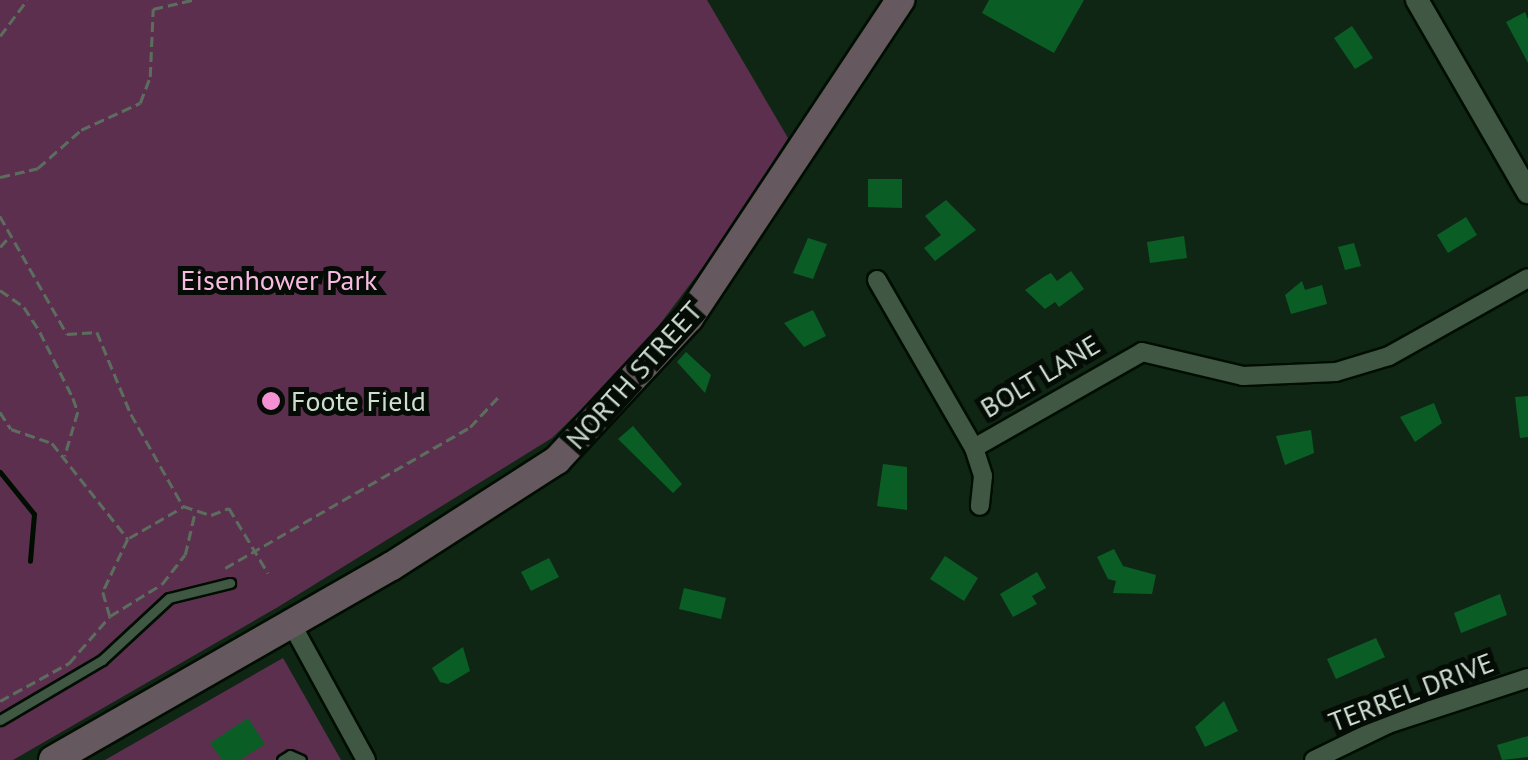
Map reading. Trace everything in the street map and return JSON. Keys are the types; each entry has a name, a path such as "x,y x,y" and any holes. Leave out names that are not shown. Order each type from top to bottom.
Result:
{"main road":[{"name":"NORTH STREET","path":"53,760 513,494 603,418 739,248 900,0"}],"street":[{"path":"1417,0 1528,192"},
{"name":"BOLT LANE","path":"974,448 1142,352 1243,376 1336,372 1390,356 1528,278"},
{"path":"878,280 974,448 983,476 980,506"},
{"path":"291,623 366,760"},
{"name":"TERREL DRIVE","path":"1314,760 1388,724 1528,678"}],"lane":[{"path":"0,720 102,660 169,598 230,582"},
{"path":"282,760 301,760"}],"path":[{"path":"0,36 26,0"},
{"path":"0,177 38,168 81,130 140,103 150,77 153,9 192,0"},
{"path":"0,216 67,334 97,332 131,414 183,506 211,515 229,508 268,573"},
{"path":"0,247 10,237"},
{"path":"0,290 24,307 40,332 78,412 64,458"},
{"path":"224,568 470,427 501,394"},
{"path":"0,412 11,429 52,442 128,539"},
{"path":"110,616 104,592 128,539 183,506"},
{"path":"0,701 69,663 110,616 162,584 185,555 196,512"}],"green space":[{"name":"Eisenhower Park","path":"0,0 707,0 788,138 735,225 635,357 552,438 278,607 13,760 0,760"},
{"path":"283,658 341,760 105,760"}],"building":[{"path":"989,0 1084,0 1054,53 982,13"},
{"path":"1525,12 1528,19 1528,63 1506,22"},
{"path":"1352,26 1373,58 1355,69 1334,38"},
{"path":"868,179 902,179 902,208 868,207"},
{"path":"946,200 976,230 935,261 924,248 941,235 925,216"},
{"path":"1466,217 1477,235 1448,253 1437,235"},
{"path":"1184,236 1187,258 1150,263 1147,242"},
{"path":"808,238 827,244 813,279 793,273"},
{"path":"1354,243 1361,266 1345,270 1338,247"},
{"path":"1071,271 1084,289 1059,307 1055,302 1045,309 1025,290 1051,273 1057,281"},
{"path":"1302,281 1305,290 1322,285 1327,304 1291,314 1285,295"},
{"path":"813,310 826,336 804,347 784,323"},
{"path":"686,352 711,375 705,393 677,362"},
{"path":"1528,396 1528,437 1520,438 1515,397"},
{"path":"1434,403 1442,423 1415,442 1400,417"},
{"path":"633,426 682,484 673,493 618,439"},
{"path":"1311,430 1314,453 1285,465 1276,436"},
{"path":"883,464 907,467 907,510 877,506"},
{"path":"1114,549 1123,566 1156,575 1152,594 1113,593 1116,581 1108,579 1097,557"},
{"path":"945,556 978,578 964,601 930,579"},
{"path":"549,558 559,577 531,591 521,572"},
{"path":"1037,572 1046,588 1032,596 1037,604 1013,617 1000,594"},
{"path":"684,588 726,598 721,619 679,609"},
{"path":"1500,594 1507,615 1461,633 1454,613"},
{"path":"1376,638 1385,657 1336,679 1327,659"},
{"path":"463,647 470,671 448,684 440,682 432,668"},
{"path":"1224,701 1238,731 1205,747 1195,727"},
{"path":"248,718 265,744 240,760 222,760 210,743"},
{"path":"1528,736 1528,757 1502,760 1497,745"}],"waterway":[{"path":"0,472 34,514 30,561"}],"place":[{"name":"Foote Field","path":"271,401"}]}
